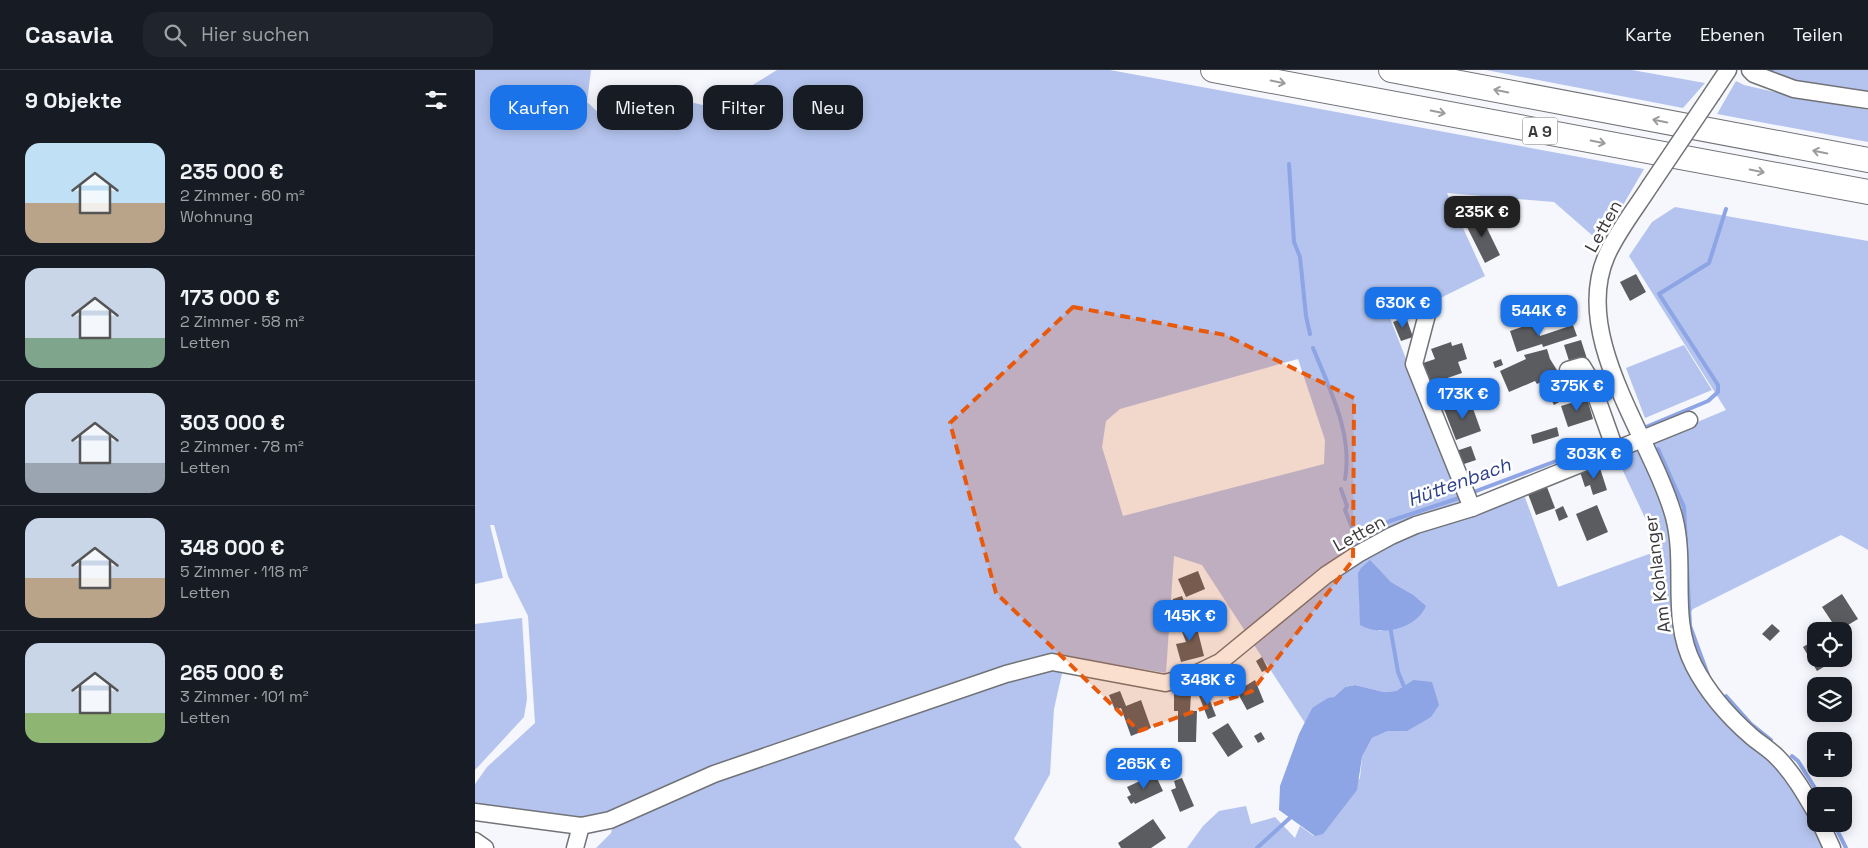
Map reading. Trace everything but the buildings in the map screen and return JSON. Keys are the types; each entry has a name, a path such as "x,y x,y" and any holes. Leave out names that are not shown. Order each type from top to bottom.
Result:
{"highway":[{"name":"A 9","path":"1213,70 1868,192"},
{"name":"A 9","path":"1391,70 1868,160"}],"street":[{"name":"Letten","path":"475,812 581,826 610,820 714,774 1006,674 1052,662 1165,683 1191,676 1220,662 1326,575 1357,554 1416,525 1472,508 1641,439 1607,357 1599,320 1602,270 1606,256 1650,186 1728,70"},
{"path":"1750,70 1754,74 1794,89 1868,100"},
{"path":"1430,303 1414,364 1472,508"},
{"path":"1568,370 1582,366 1590,379 1615,449"},
{"path":"1641,439 1689,420"},
{"name":"Am Kohlanger","path":"1641,439 1674,518 1678,559 1680,624 1693,664 1706,688 1726,713 1778,757 1807,798"},
{"path":"575,848 581,826"},
{"path":"1825,832 1832,848"},
{"path":"475,841 485,848"}],"highlighted area":[{"path":"1073,307 1225,335 1354,398 1353,560 1252,691 1139,731 996,593 950,423"}],"shaded area":[{"path":"475,70 591,70 587,102 597,111 597,130 693,130 693,103 703,105 703,130 783,130 783,85 752,85 777,70 1110,70 1644,169 1601,243 1554,202 1447,193 1485,276 1420,308 1390,318 1463,505 1520,484 1558,587 1660,550 1616,456 1726,410 1629,256 1652,222 1675,207 1868,241 1868,550 1841,535 1693,609 1677,630 1687,662 1775,760 1807,808 1807,832 1820,832 1828,848 1187,848 1203,826 1219,811 1246,806 1251,824 1275,817 1295,838 1300,826 1314,836 1360,778 1362,757 1372,738 1388,731 1407,731 1413,680 1396,691 1384,692 1355,685 1345,687 1334,697 1312,708 1305,723 1202,565 1174,556 1166,673 1052,654 1063,669 1054,709 1050,774 1014,839 1022,848 596,848 611,833 616,813 599,817 564,819 528,816 475,807 475,784 487,767 535,723 528,616 508,576 494,525 490,525 503,578 475,584","holes":["1298,359 1325,440 1324,464 1123,516 1102,447 1106,421 1120,409","1370,561 1391,582 1412,594 1400,627 1380,631 1361,625 1359,596"]},
{"path":"1486,70 1632,70 1705,83 1683,108"},
{"path":"1762,70 1868,70 1868,95 1805,85"},
{"path":"1736,81 1744,85 1801,98 1868,110 1868,142 1717,114"},
{"path":"1684,345 1712,390 1645,418 1626,368"},
{"path":"1370,560 1391,582 1412,594 1426,606 1414,620 1397,629 1387,630 1368,629 1360,625 1358,573"},
{"path":"522,618 527,699 524,717 475,770 475,624"},
{"path":"1413,680 1432,682 1439,705 1431,717 1407,731 1388,731 1372,738 1362,757 1357,790 1323,834 1315,836 1279,810 1280,786 1299,734 1312,708 1328,698 1334,697 1345,687 1355,685 1384,692 1396,691"}],"waterway":[{"path":"1289,164 1294,242 1300,257 1306,316 1310,334"},
{"name":"Hüttenbach","path":"1646,427 1708,401 1718,392 1718,385 1659,294 1709,263 1726,209"},
{"path":"1313,348 1333,396 1343,429 1347,462 1345,479"},
{"path":"1658,449 1684,507 1690,626 1708,675"},
{"name":"Hüttenbach","path":"1471,493 1572,455"},
{"path":"1341,489 1347,506 1345,510 1357,540"},
{"name":"Hüttenbach","path":"1356,538 1390,521 1462,497"},
{"path":"1390,626 1398,672 1405,689"},
{"path":"1726,696 1751,724 1771,740"},
{"path":"1792,756 1798,761 1814,787"},
{"path":"1257,848 1292,816"},
{"path":"1838,832 1846,848"}]}
